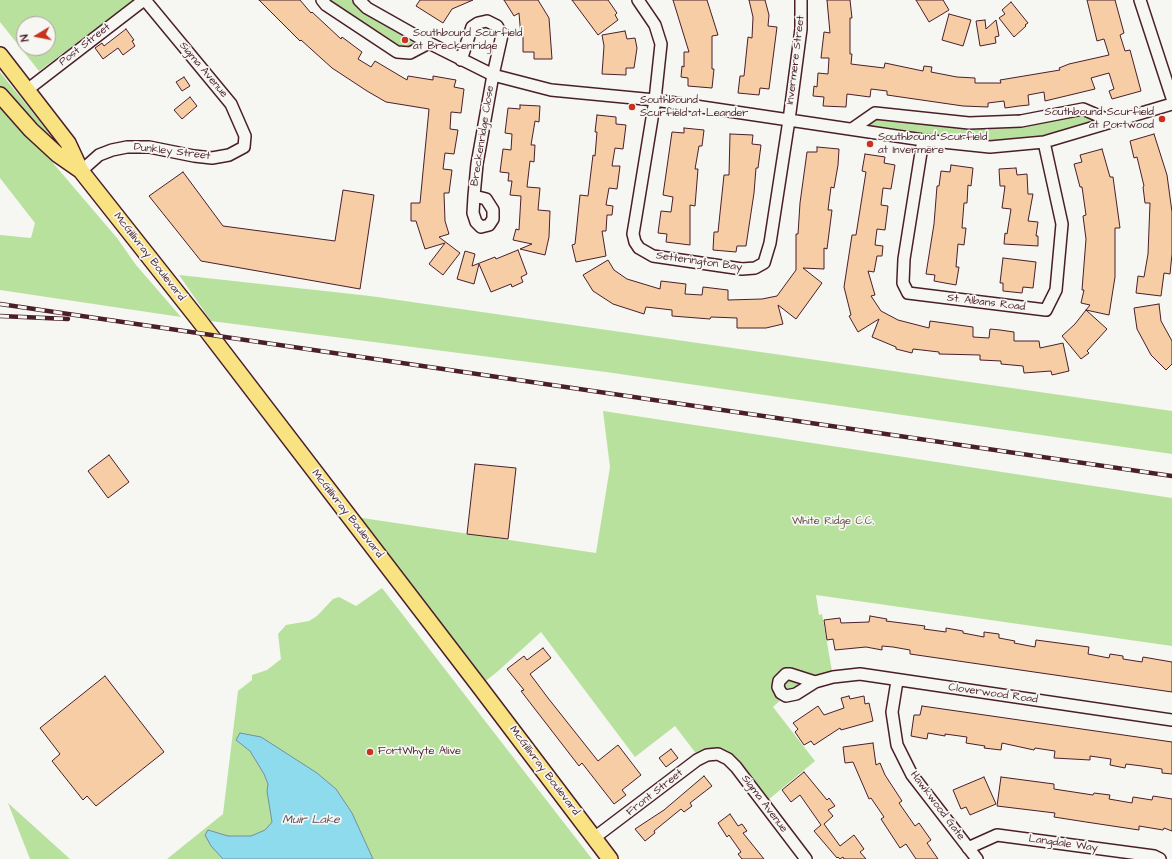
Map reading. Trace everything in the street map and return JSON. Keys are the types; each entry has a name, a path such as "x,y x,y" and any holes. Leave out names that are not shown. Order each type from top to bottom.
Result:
{"main road":[{"name":"McGillivray Boulevard","path":"0,55 68,143 81,171 198,319 610,859"},
{"name":"McGillivray Boulevard","path":"0,95 31,130 57,154 81,171"}],"street":[{"name":"Post Street","path":"27,90 144,0"},
{"name":"Sigma Avenue","path":"144,0 231,104 245,136 244,147"},
{"path":"322,0 397,52 410,53 429,43"},
{"path":"359,0 367,8 492,76 551,90 654,100 923,140 990,147 1044,142 1172,104"},
{"path":"638,0 655,25 661,44 654,100"},
{"name":"Invermere Street","path":"789,120 801,29 802,0"},
{"path":"1140,0 1172,98"},
{"name":"Breckenridge Close","path":"461,60 472,27 482,22 492,22 497,26 502,35 492,76 477,164 474,196"},
{"name":"Setterington Bay","path":"654,100 634,234 635,242 639,248 653,256 742,269 754,268 764,263 770,244 789,120"},
{"path":"852,129 874,113 969,123 1021,121 1083,109 1113,122"},
{"name":"St. Albans Road","path":"923,140 904,259 903,283 908,293 1046,310 1056,290 1062,224 1044,142"},
{"name":"Dunkley Street","path":"81,171 99,155 112,150 127,147 149,147 212,158 229,155 244,147"},
{"name":"Cloverwood Road","path":"815,682 833,677 860,674 1172,720"},
{"name":"Hawkwood Gate","path":"897,680 892,712 897,745 912,775 976,859"},
{"name":"Sigma Avenue","path":"718,754 728,759 736,767 806,859"},
{"name":"Front Street","path":"594,838 697,760 707,755 718,754"},
{"name":"Langdale Way","path":"968,848 998,835 1154,856 1160,859"}],"green space":[{"path":"0,0 134,0 39,71 27,56 56,56 56,16 16,16 16,42 0,22"},
{"path":"322,0 359,0 429,43 397,52"},
{"path":"0,72 62,149 59,152 0,87"},
{"path":"0,107 19,129 47,156 117,238 136,265 181,317 0,290 0,235 31,238 35,223 0,178"},
{"path":"1083,109 1113,122 1044,142 990,147 852,129 875,113 969,123"},
{"path":"179,275 370,296 1172,411 1172,454 606,372 211,321"},
{"name":"White Ridge C.C.","path":"603,411 1172,498 1172,646 816,595 819,615 822,614 833,677 785,696 773,707 815,761 762,805 718,748 701,760 675,726 635,757 541,632 497,672 479,686 349,516 596,553 610,467"},
{"name":"FortWhyte Alive","path":"382,588 592,859 167,859 223,814 238,691 252,680 252,675 267,670 281,659 278,634 286,625 309,621 317,616 333,599 339,597 356,606"},
{"path":"8,803 70,859 30,859"}],"water":[{"name":"Muir Lake","path":"240,733 261,737 317,773 336,789 352,813 373,859 223,859 211,846 205,835 208,830 228,836 251,836 265,830 272,822 267,791 268,784 264,774 250,751 236,740"}],"building":[{"path":"259,0 300,0 311,13 312,12 341,39 342,37 362,52 358,59 371,67 375,61 407,80 408,76 433,80 433,76 456,80 454,87 464,89 461,113 451,112 450,129 458,130 454,154 445,153 443,169 452,170 449,193 444,193 445,221 449,234 439,237 460,253 443,275 429,264 445,243 425,249 416,221 411,221 411,203 420,203 429,109 386,102 367,91 332,68 301,40 300,41"},
{"path":"420,0 473,0 452,9 443,23 416,6"},
{"path":"504,0 538,0 549,18 552,59 534,59 534,52 523,52 523,36 521,37 519,13 514,16"},
{"path":"572,0 608,0 617,13 615,15 618,20 598,35"},
{"path":"673,0 707,0 718,35 712,36 712,69 714,69 712,88 688,86 688,78 681,77 682,66 684,67 684,52 689,52"},
{"path":"749,0 765,0 769,15 768,26 777,27 769,89 760,88 759,95 738,93 740,76 744,76 748,37 752,38 753,17"},
{"path":"827,0 850,0 852,18 850,18 850,54 852,54 851,64 884,68 885,63 923,71 924,66 932,67 931,72 957,77 975,78 975,83 1001,83 1000,80 1060,70 1059,68 1069,64 1109,55 1104,39 1097,41 1087,0 1115,0 1124,33 1120,35 1125,51 1130,50 1141,91 1112,99 1109,91 1114,89 1109,73 1091,78 1095,89 1045,101 1044,92 1028,95 1029,105 1005,108 1004,101 988,103 988,107 963,106 887,95 887,91 871,89 870,97 847,94 846,107 823,106 824,97 813,96 814,86 817,87 818,73 828,74 829,58 821,58 824,32 830,33"},
{"path":"916,0 943,0 949,10 929,22"},
{"path":"1011,2 1028,23 1014,37 999,18 1005,14 1002,10"},
{"path":"949,14 971,20 963,46 942,40"},
{"path":"985,20 986,29 996,20 999,36 995,37 996,43 980,46 976,21"},
{"path":"126,29 134,40 132,41 135,46 123,55 118,48 103,59 95,48 102,43 104,46"},
{"path":"625,31 627,39 635,38 637,48 634,68 626,68 626,75 602,74 604,46 602,35"},
{"path":"184,77 190,86 182,91 176,82"},
{"path":"190,97 197,106 182,119 174,110"},
{"path":"520,105 540,106 539,122 535,121 531,145 535,145 534,162 530,161 527,187 540,188 538,210 550,211 549,237 545,255 520,249 532,244 513,240 516,229 519,230 521,196 510,195 512,181 508,181 509,173 500,172 503,149 511,150 512,134 505,133 508,108 520,109"},
{"path":"597,115 616,117 616,124 626,125 623,149 615,148 612,166 620,166 617,189 609,188 606,205 613,206 612,215 607,215 606,231 602,231 606,256 576,262 572,245 575,244 580,195 588,196 593,155 595,156"},
{"path":"684,128 704,130 702,146 699,146 695,169 698,169 695,206 690,205 690,245 666,242 667,234 658,233 661,211 671,212 673,197 663,195 672,132 684,133"},
{"path":"730,134 753,135 752,144 761,145 758,168 756,168 746,246 737,246 736,252 713,250 714,232 718,232 724,175 729,175"},
{"path":"1154,134 1167,175 1172,212 1172,254 1170,274 1164,273 1161,296 1136,293 1138,276 1144,277 1148,254 1150,203 1145,203 1144,186 1137,157 1134,158 1130,141"},
{"path":"817,147 839,149 838,165 834,188 831,187 828,210 832,210 827,249 824,248 824,269 803,268 822,283 796,319 778,305 783,324 766,328 737,328 737,318 711,317 710,319 672,316 672,310 646,307 644,314 613,304 593,291 583,275 608,260 614,270 627,279 660,289 661,281 686,284 685,294 702,295 703,287 728,290 728,300 762,299 777,296 796,270 796,234 798,234 800,203 807,152 817,152"},
{"path":"1102,149 1110,177 1113,177 1120,228 1115,228 1115,277 1109,315 1086,310 1090,305 1081,303 1084,290 1082,290 1086,239 1083,216 1086,215 1082,187 1080,187 1074,164 1082,162 1080,155"},
{"path":"865,154 885,157 884,163 895,165 891,189 883,188 881,205 888,206 885,230 877,229 875,245 883,246 882,256 877,256 874,272 868,271 875,295 871,296 881,311 898,320 929,328 930,321 973,327 973,337 989,338 990,329 1014,332 1014,341 1039,341 1040,348 1063,343 1069,371 1052,375 1051,371 1024,373 1023,366 1001,364 1001,361 980,360 980,355 939,354 939,352 913,349 912,353 896,349 896,347 872,337 879,319 858,332 849,316 851,315 844,287 852,235 856,235 866,172 862,171"},
{"path":"951,165 973,168 971,186 968,185 967,203 964,203 962,228 966,228 964,245 958,244 956,267 959,267 956,285 934,281 935,275 926,274 934,224 937,186 939,186 941,171 950,172"},
{"path":"1016,168 1017,175 1027,174 1028,194 1033,194 1028,221 1038,222 1036,236 1038,236 1038,246 1004,244 1011,209 1002,208 1005,186 1000,186 999,169"},
{"path":"183,172 223,226 335,241 343,190 374,195 360,289 201,261 149,196"},
{"path":"518,250 527,274 521,277 523,282 512,287 511,284 491,292 479,264 474,284 457,279 465,251 475,254 472,266 495,257 496,259"},
{"path":"1003,258 1036,262 1033,288 1023,287 1022,293 1003,291 1003,283 1000,283"},
{"path":"1159,304 1161,321 1172,341 1172,364 1166,370 1151,355 1137,329 1134,308"},
{"path":"1086,310 1107,329 1087,351 1089,353 1081,359 1062,336 1075,324"},
{"path":"109,455 129,482 108,498 88,471"},
{"path":"475,464 516,468 508,539 467,534"},
{"path":"870,616 887,619 886,621 925,626 924,629 946,632 946,628 984,637 984,632 999,634 999,638 1015,641 1014,643 1035,647 1036,640 1089,647 1088,654 1109,658 1110,654 1123,656 1123,659 1142,662 1143,657 1172,662 1172,692 910,654 910,650 893,647 882,646 882,650 866,647 835,650 833,639 827,640 824,620 840,618 841,623 869,622"},
{"path":"543,648 551,658 530,674 548,698 598,761 618,745 641,775 622,790 626,795 614,804 582,763 579,766 521,691 524,690 507,669 524,656 527,660"},
{"path":"105,676 164,752 96,806 87,796 83,800 52,761 60,754 40,728"},
{"path":"849,696 850,699 864,696 865,704 869,703 873,721 841,730 840,728 814,745 811,741 804,745 795,732 798,729 793,723 818,706 824,715 844,708 841,698"},
{"path":"922,706 1172,742 1172,774 1162,773 1162,769 1142,766 1126,764 1125,768 1110,765 1111,759 1090,756 1090,760 1054,758 1055,751 1035,748 1034,750 1002,743 1001,750 984,748 985,746 966,743 967,737 945,734 945,736 928,733 927,739 911,736 914,715 920,715"},
{"path":"873,743 876,765 880,763 885,775 902,801 899,803 915,826 919,823 931,840 927,843 938,859 916,859 906,844 900,848 881,819 884,817 871,798 869,799 853,762 845,763 843,747"},
{"path":"671,749 678,758 666,767 659,758"},
{"path":"804,772 827,800 829,798 835,806 828,810 833,816 824,824 840,846 854,835 864,849 860,852 866,859 844,859 843,857 840,859 838,857 837,858 814,831 821,825 800,795 791,802 782,790"},
{"path":"704,776 712,786 690,803 692,806 684,812 681,809 654,831 655,833 645,841 635,829 664,810"},
{"path":"984,777 996,804 970,815 966,807 961,809 953,790"},
{"path":"1001,777 1054,784 1054,789 1093,795 1094,793 1110,795 1109,799 1132,803 1133,797 1152,800 1153,796 1172,799 1172,831 1164,828 1163,830 1139,826 1139,830 1054,817 1055,813 997,806"},
{"path":"730,814 738,826 742,824 747,831 743,833 764,859 742,859 738,854 741,852 729,835 727,837 718,823"}],"railway":[{"path":"0,304 1172,476"},
{"path":"0,316 68,319"}],"place":[{"name":"Southbound Scurfield at Breckenridge","path":"405,40"},
{"name":"Southbound Scurfield at Leander","path":"632,107"},
{"name":"Southbound Scurfield at Portwood","path":"1162,119"},
{"name":"Southbound Scurfield at Invermere","path":"870,144"},
{"name":"FortWhyte Alive","path":"370,752"}]}
